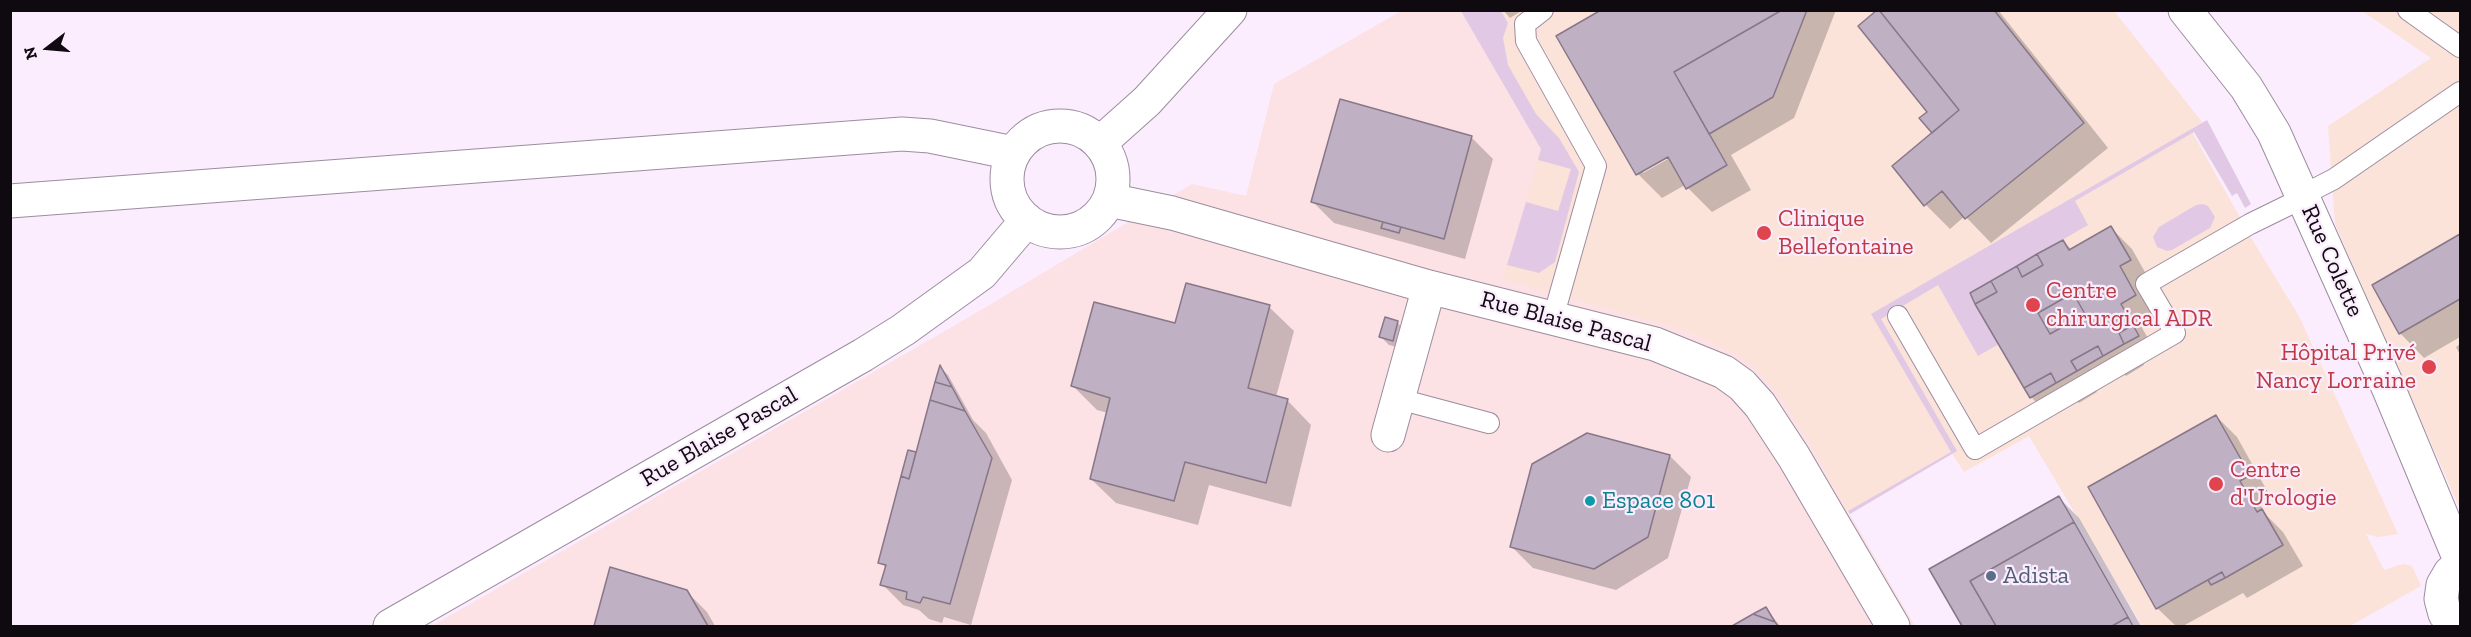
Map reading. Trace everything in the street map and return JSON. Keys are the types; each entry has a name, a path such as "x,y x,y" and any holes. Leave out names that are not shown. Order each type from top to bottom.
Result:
{"street":[{"path":"1100,143 1148,101 1230,10"},
{"name":"Rue Colette","path":"2185,10 2246,87 2274,133 2388,387 2460,560"},
{"path":"1054,126 1071,126 1086,132 1100,143 1108,155 1113,170 1113,186 1109,200 1101,214 1088,224 1073,231 1057,232 1042,228 1028,220 1015,207 1008,190 1008,171 1013,153 1023,140 1037,130 1054,126"},
{"path":"10,201 902,134 930,136 1013,153"},
{"name":"Rue Blaise Pascal","path":"1109,200 1172,213 1429,287 1655,344 1724,372 1742,385 1760,405 1794,457 1893,627"},
{"name":"Rue Blaise Pascal","path":"390,627 903,330 982,273 1028,220"},
{"path":"1388,435 1429,287"},
{"path":"2459,627 2445,614 2441,599 2443,585 2450,573 2460,565"}],"lane":[{"path":"1543,10 1525,24 1526,41 1596,166 1553,318"},
{"path":"2408,10 2460,47"},
{"name":"Rue Colette","path":"2303,196 2334,179 2460,92"},
{"path":"1898,315 1975,448 2175,333 2146,284 2303,196"},
{"path":"1399,399 1489,423"}],"shaded area":[{"path":"1401,11 2114,11 2202,122 2191,129 1951,452 1848,511 1915,626 432,626 964,320 1192,184 1246,196 1274,84"},
{"path":"1461,11 2114,11 2202,122 2191,130 2256,246 2299,316 2398,534 2378,537 2366,534 2384,570 2403,564 2412,566 2421,586 2350,626 2142,626 2029,436 1964,472 1951,452 1848,511 1804,432 1780,395 1754,367 1735,353 1689,331 1503,279 1541,149"},
{"path":"1461,11 1501,11 1508,23 1503,38 1508,65 1536,114 1559,138 1579,172 1555,262 1539,273 1507,265 1526,202 1558,211 1571,169 1538,160 1541,149"},
{"name":"Hôpital Privé Nancy Lorraine","path":"2362,11 2460,11 2460,509 2335,224 2328,126 2431,58"},
{"path":"2207,120 2251,204 2245,208 2237,193 2232,196 2194,132 2075,201 2088,225 1970,293 1999,344 1978,356 1938,285 1881,319 1957,451 1850,514 1848,511 1951,452 1871,314"},
{"path":"2196,205 2208,206 2215,217 2210,228 2172,250 2167,251 2157,247 2153,237 2159,227"}],"building":[{"path":"1601,10 1782,10 1674,72 1727,165 1686,189 1668,157 1636,175 1556,36"},
{"path":"1782,10 1807,10 1773,97 1709,134 1674,72"},
{"path":"1877,10 1959,110 1932,133 1919,118 1927,112 1858,26"},
{"path":"1879,10 1994,10 2084,123 1965,219 1942,191 1924,206 1892,166 1959,110"},
{"path":"1340,99 1472,136 1444,239 1311,202"},
{"path":"1383,222 1401,227 1399,233 1381,228"},
{"path":"2111,226 2131,260 2120,266 2136,295 2121,304 2133,325 2119,333 2124,344 2103,356 2098,346 2071,361 2077,371 2056,383 2051,373 2024,388 1975,304 1997,292 1991,281 2017,266 2022,277 2043,265 2037,254 2063,240 2069,250","holes":["2073,293 2085,314 2050,334 2038,313"]},
{"path":"2460,234 2460,299 2399,334 2372,285"},
{"path":"2037,254 2043,265 2022,277 2017,266"},
{"path":"1991,281 1997,292 1975,304 1970,293"},
{"path":"1186,283 1270,305 1248,388 1288,399 1266,483 1185,462 1174,501 1090,479 1110,398 1071,386 1094,302 1175,323"},
{"path":"2073,293 2085,314 2050,334 2038,313"},
{"path":"1385,317 1398,321 1393,341 1379,337"},
{"path":"2133,325 2139,336 2124,344 2119,333"},
{"path":"2098,346 2103,356 2077,371 2071,361"},
{"path":"940,365 952,387 935,382"},
{"path":"2051,373 2056,383 2030,398 2024,388"},
{"path":"935,382 952,387 965,411 930,400"},
{"path":"930,400 965,411 992,458 950,604 923,597 920,603 906,599 907,592 880,585 886,565 878,563 901,476 909,479"},
{"path":"2216,415 2250,475 2240,481 2257,512 2262,509 2283,545 2225,578 2222,572 2156,609 2088,487"},
{"name":"Espace 801","path":"1587,433 1670,455 1648,537 1594,569 1510,547 1532,464"},
{"path":"908,450 916,452 909,479 901,476"},
{"path":"2059,496 2074,522 1970,581 1996,626 1962,626 1929,569"},
{"path":"2074,522 2128,617 2112,626 1996,626 1970,581"},
{"path":"610,567 687,590 708,626 594,626"},
{"path":"2222,572 2225,578 2211,585 2208,580"},
{"path":"1766,607 1775,622 1753,614"},
{"path":"1753,614 1775,622 1778,626 1732,626"},
{"path":"2128,617 2133,626 2112,626"}],"place":[{"name":"Clinique Bellefontaine","path":"1764,233"},
{"name":"Centre chirurgical ADR","path":"2033,305"},
{"name":"Hôpital Privé Nancy Lorraine","path":"2429,367"},
{"name":"Centre d'Urologie","path":"2216,484"},
{"name":"Espace 801","path":"1590,501"},
{"name":"Adista","path":"1991,576"}]}
